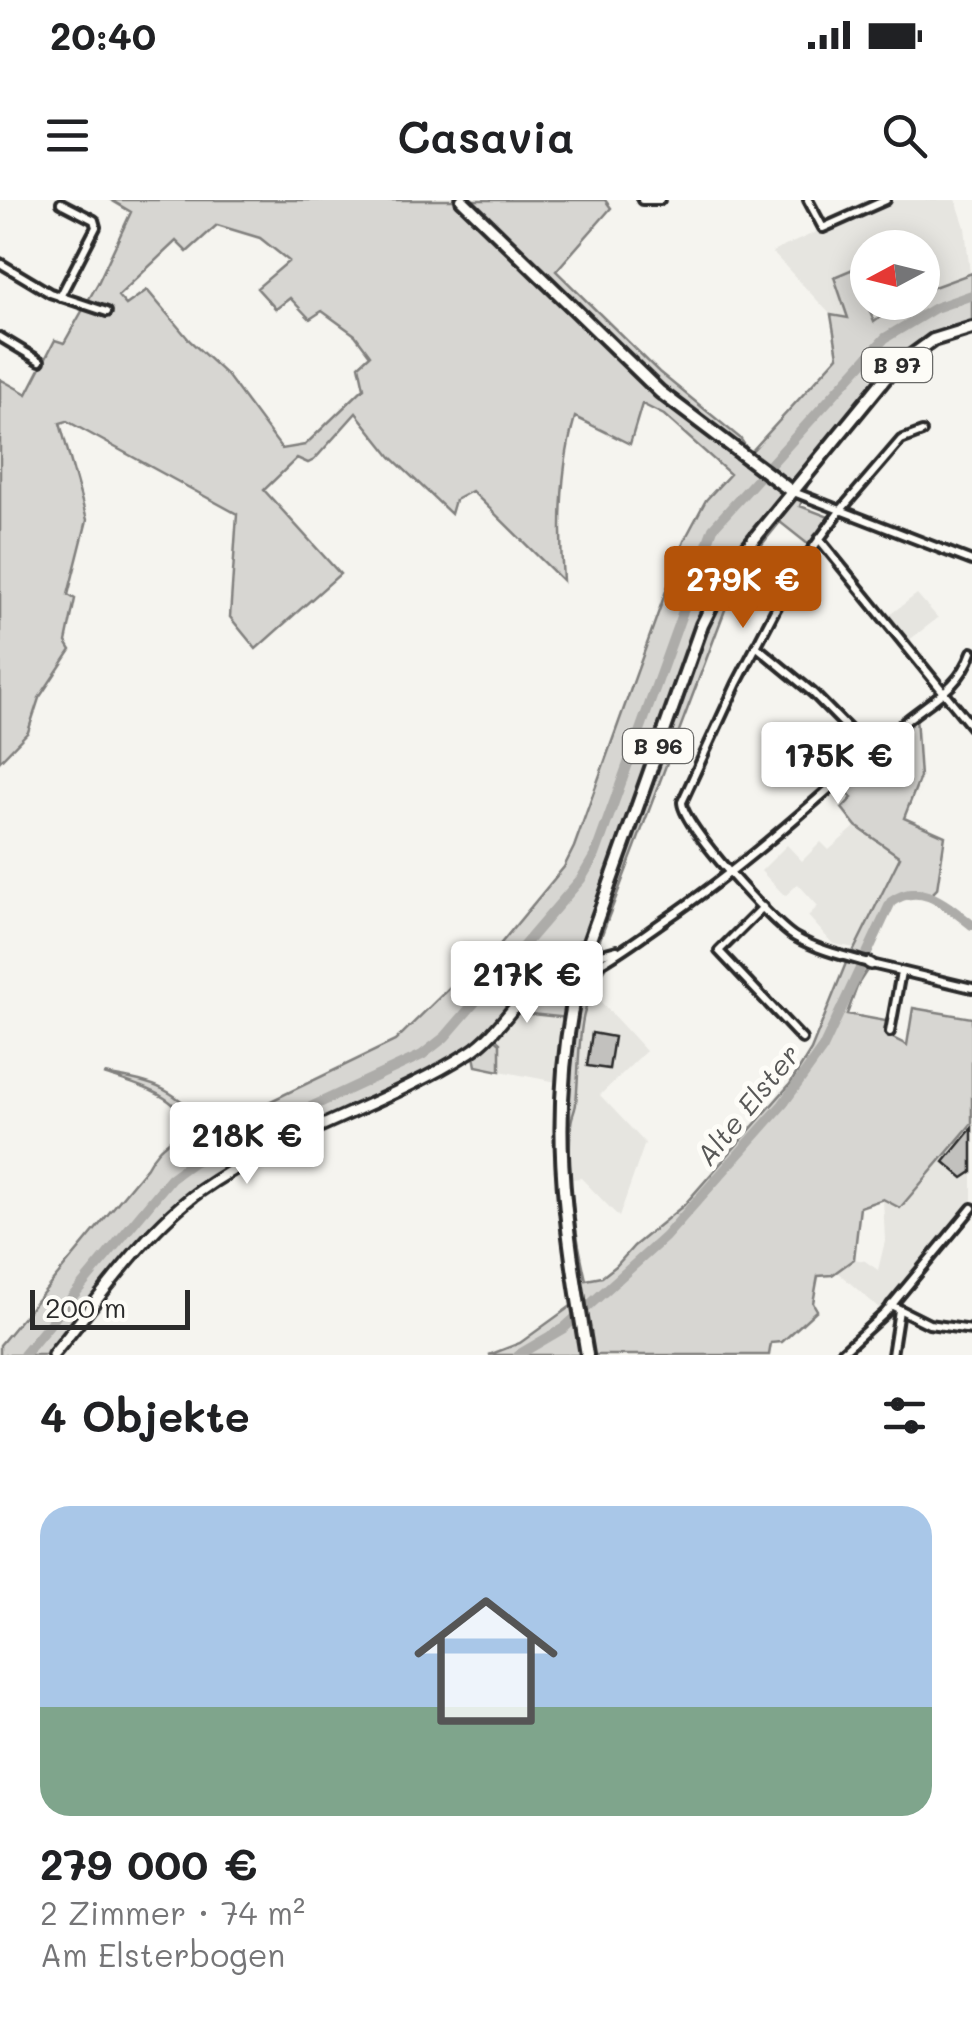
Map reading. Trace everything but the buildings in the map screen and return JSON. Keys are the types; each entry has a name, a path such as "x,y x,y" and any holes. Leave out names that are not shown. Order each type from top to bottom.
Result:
{"main road":[{"path":"462,200 660,392 791,491"},
{"name":"B 97","path":"791,491 898,364 933,340 972,328"},
{"name":"B 96","path":"593,957 710,606 731,567 791,491"},
{"path":"53,1355 162,1225 202,1189 473,1050 509,1018 543,975 570,961 576,950 593,957 591,972 579,974"},
{"path":"570,961 579,974 566,1037 559,1150 587,1355"}],"street":[{"path":"645,202 660,200"},
{"path":"808,200 823,228 886,200"},
{"path":"60,297 96,228 94,220 61,202"},
{"path":"0,262 60,297 107,312"},
{"path":"0,336 40,360"},
{"path":"922,432 904,438 840,511 794,574 682,802 687,822 793,936 870,964 972,988"},
{"path":"791,491 972,561"},
{"path":"819,538 972,727"},
{"path":"756,646 812,692 871,752"},
{"path":"593,957 628,945 733,873 944,694 964,674 972,652"},
{"path":"763,907 720,951 802,1040"},
{"path":"890,1032 901,972"},
{"path":"839,1355 895,1308 972,1208"},
{"path":"895,1308 929,1324 972,1330"},
{"path":"892,1355 895,1308"}],"shaded area":[{"path":"111,200 605,200 611,208 556,271 659,372 740,438 750,453 838,356 831,315 848,318 834,277 850,270 850,320 874,322 940,320 940,285 972,273 972,335 944,343 897,372 808,484 800,506 829,517 809,545 780,522 739,573 599,942 605,951 606,968 584,1015 570,1164 575,1223 586,1280 602,1277 684,1205 790,1084 811,1050 848,958 871,964 858,984 847,1014 891,1022 889,1036 907,1045 913,1008 972,1018 972,1123 900,1208 883,1199 860,1207 854,1259 832,1275 818,1276 813,1303 817,1310 782,1342 771,1343 769,1355 489,1355 520,1343 578,1301 561,1179 569,1018 513,1012 491,1035 500,1043 500,1071 476,1066 473,1051 229,1174 178,1208 53,1355 0,1355 0,1345 156,1153 186,1124 163,1097 104,1074 164,1090 213,1129 395,1041 451,986 478,971 564,867 684,541 706,500 730,474 664,415 642,404 630,444 575,417 562,499 563,581 472,491 455,500 451,514 391,457 356,413 314,460 308,463 297,458 264,490 340,574 256,649 230,617 237,514 67,421 60,423 87,520 68,595 75,599 66,642 71,650 39,698 28,732 0,761 0,379 27,394 55,340 64,343 131,212","holes":["217,225 260,238 289,261 257,288 276,309 290,298 310,319 322,311 355,335 370,355 359,365 364,388 305,445 282,449 227,375 190,341 147,290 126,305 118,296 176,241 187,252"]},
{"path":"887,200 956,200 965,227 970,274 940,285 940,230 850,230 850,295 834,277 848,319 831,315 772,252"},
{"path":"917,594 938,618 904,644 884,619"},
{"path":"916,716 920,777 904,818 945,836 937,889 930,896 915,893 894,901 863,955 853,952 900,857 856,826 842,808 852,798 840,783"},
{"path":"856,826 900,856 855,948 833,944 808,916 818,906 798,884 785,896 761,871 787,845 802,861 821,842 829,850"},
{"path":"589,989 646,1051 600,1095 645,1143 619,1217 581,1178 571,1179 571,1119 577,1108 576,1076"},
{"path":"514,1012 569,1018 562,1083 500,1071 500,1043 492,1036"},
{"path":"972,1123 972,1207 885,1313 836,1271 854,1259 878,1270 885,1241 883,1199 900,1208"}],"waterway":[{"path":"24,1355 171,1178 193,1162 422,1055 445,1037 581,879 595,855 713,528 885,338 935,308 972,295"},
{"name":"Alte Elster","path":"518,1355 564,1328 665,1237 783,1104 823,1048 891,902 902,896 923,895 972,925"}]}
